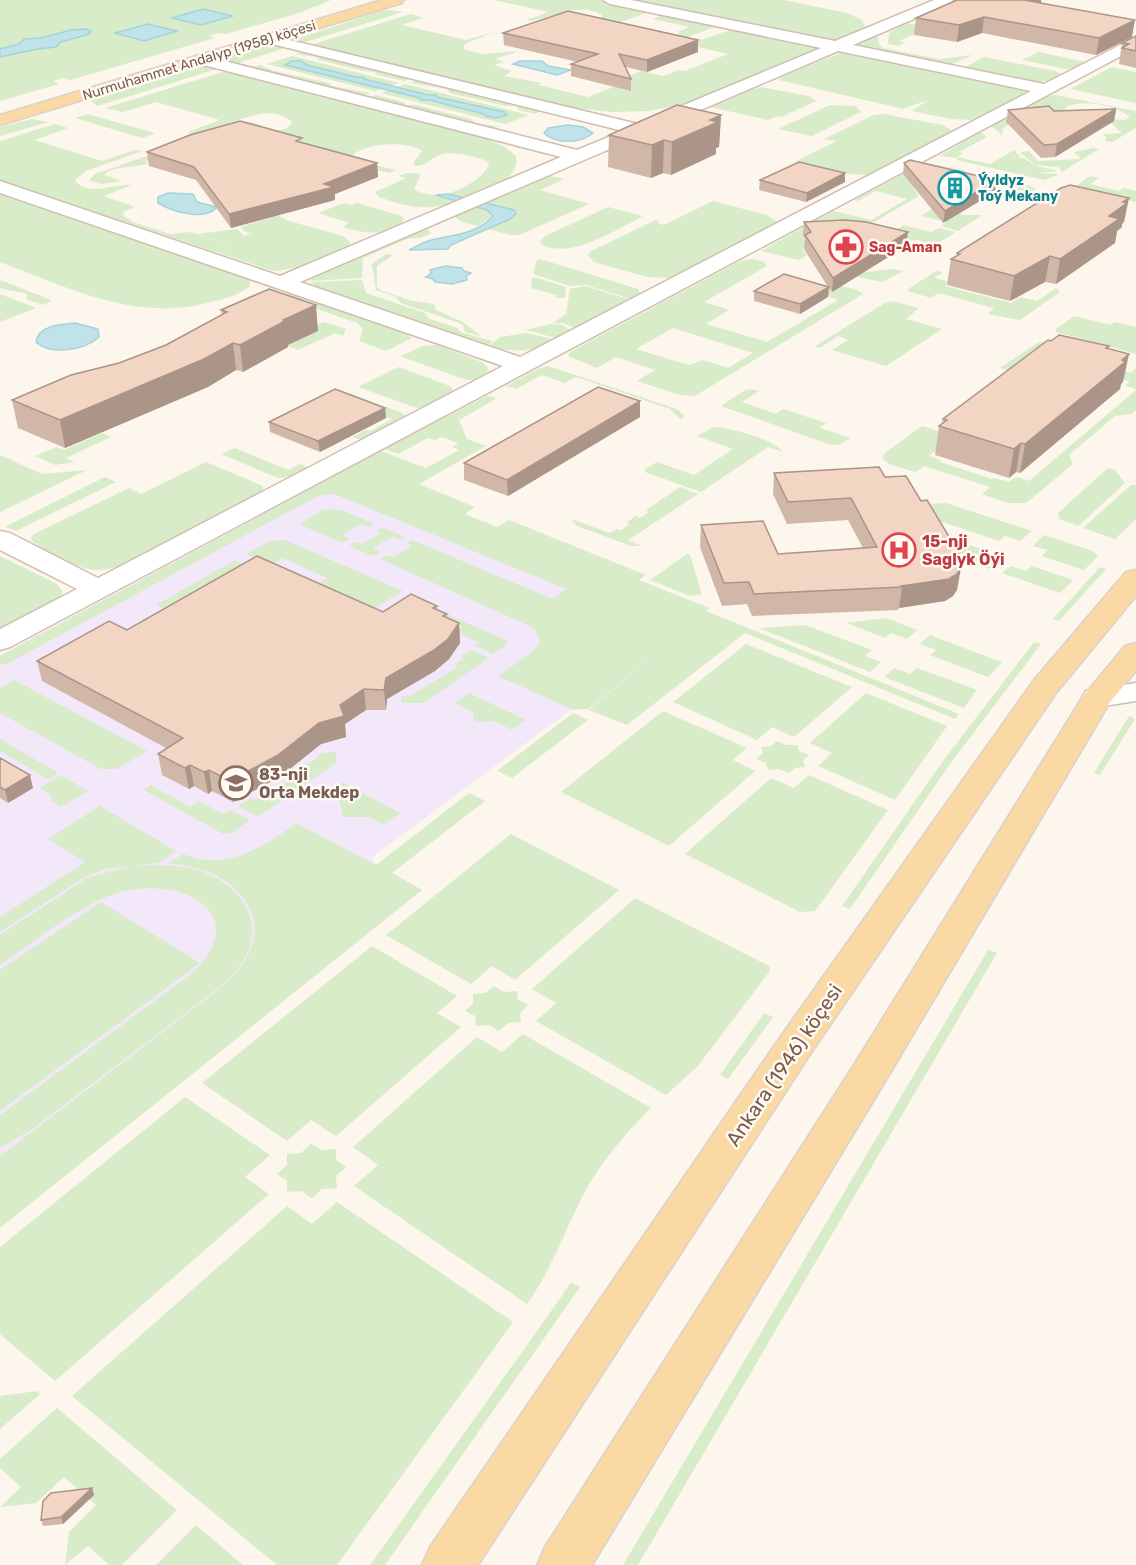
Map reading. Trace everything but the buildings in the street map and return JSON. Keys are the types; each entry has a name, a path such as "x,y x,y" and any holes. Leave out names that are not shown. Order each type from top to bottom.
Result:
{"main road":[{"name":"Nurmuhammet Andalyp (1958) köçesi","path":"0,106 360,0"},
{"name":"Nurmuhammet Andalyp (1958) köçesi","path":"0,120 398,0"},
{"name":"Ankara (1946) köçesi","path":"448,1565 795,1046 1045,687 1136,578"},
{"path":"563,1565 866,1079 1097,698 1136,652"}],"street":[{"path":"609,0 1046,89"},
{"path":"280,283 946,0"},
{"path":"269,39 640,130"},
{"path":"0,641 1136,42"},
{"path":"201,60 579,156"},
{"path":"0,187 522,365"},
{"path":"0,540 98,589"},
{"path":"1097,698 1136,692"}],"shaded area":[{"name":"83-nji Orta Mekdep","path":"346,470 702,614 589,709 571,710 372,857 379,885 0,1205 0,655"}],"green space":[{"path":"0,0 331,0 299,13 226,34 219,33 209,36 215,38 70,80 63,78 53,81 59,84 0,101"},
{"path":"494,0 599,0 649,12 612,25 601,19 602,15 584,10 530,21 527,20 548,12"},
{"path":"621,0 784,0 847,13 862,20 865,26 846,38 824,40"},
{"path":"381,11 403,12 302,43 293,40"},
{"path":"411,14 423,18 402,25 466,40 494,32 465,44 463,49 482,54 519,51 495,59 505,62 494,65 512,71 504,76 542,83 539,85 588,97 621,84 617,81 641,71 664,76 679,70 685,71 728,54 694,46 692,43 733,29 817,46 818,49 686,104 648,111 612,112 566,107 310,45"},
{"path":"663,15 717,26 683,39 678,32 689,27 653,19"},
{"path":"906,23 931,27 899,41 905,43 898,46 888,44 889,33"},
{"path":"878,37 879,44 883,48 939,59 973,55 950,65 857,45"},
{"path":"269,45 288,47 235,64 223,59"},
{"path":"302,52 411,79 404,81 319,60 316,57 295,54"},
{"path":"843,52 1021,88 1025,93 971,120 951,119 912,111 928,100 903,109 779,80 782,76"},
{"path":"1039,52 1085,62 1066,69 1022,60"},
{"path":"292,56 399,83 375,91 267,64"},
{"path":"984,57 1062,74 1041,82 1028,82 964,68"},
{"path":"260,65 274,71 329,83 332,86 370,93 363,95 253,67"},
{"path":"196,67 220,68 98,106 90,101"},
{"path":"1112,67 1136,72 1136,103 1070,89"},
{"path":"226,71 477,135 505,147 516,156 516,167 505,180 457,201 444,205 416,207 379,197 375,192 406,178 399,176 407,173 421,174 414,190 430,195 447,194 478,178 489,163 474,157 446,153 416,166 413,163 422,151 396,144 375,146 357,152 351,157 361,162 396,170 390,173 207,135 244,122 282,130 292,122 281,115 269,113 256,115 215,129 191,134 188,132 220,120 156,102 123,112 105,108"},
{"path":"417,80 539,112 535,114 519,110 516,106 505,106 450,93 447,89 410,83"},
{"path":"405,84 529,115 505,124 381,93"},
{"path":"760,87 809,96 816,101 781,117 777,116 768,120 710,107"},
{"path":"376,95 403,102 406,105 416,105 471,119 475,123 502,127 492,128 369,97"},
{"path":"1055,95 1136,111 1136,128 1112,142 1105,141 1106,137 1103,134 1122,133 1106,119 1125,120 1130,117 1108,106 1089,103 1072,105 1065,108 1066,110 1014,122 1003,128 1002,135 991,126 1048,96"},
{"path":"830,105 855,106 861,112 812,136 778,129"},
{"path":"88,114 154,134 142,138 75,118"},
{"path":"883,114 943,125 953,131 868,175 849,174 796,161 837,141 824,139 874,115"},
{"path":"32,119 48,122 0,136 0,127"},
{"path":"55,124 68,128 35,140 102,161 135,150 142,151 86,171 75,180 80,185 94,189 132,185 104,196 135,207 123,212 124,216 133,222 170,234 191,232 263,256 198,234 237,229 244,236 251,233 245,232 241,227 278,215 286,220 343,236 351,243 337,253 315,262 273,271 0,180 0,141"},
{"path":"981,132 987,137 959,152 963,153 957,157 990,164 1014,150 1020,157 1017,157 1036,166 1059,171 1037,173 1059,174 1044,180 956,160 958,158 939,156"},
{"path":"1099,149 1062,172 1058,167 1035,165 1020,152 1029,151 1038,161 1081,159 1074,152"},
{"path":"150,155 154,156 145,162 149,163 112,170 104,175 122,181 101,184 89,180 95,174"},
{"path":"924,163 967,171 959,176 918,185 913,188 919,196 857,232 814,221 834,211 871,220 907,199 876,191 858,201 854,200"},
{"path":"547,175 564,179 540,190 589,204 519,235 488,229 510,219 514,210 481,203"},
{"path":"1090,176 1099,178 1090,184 1119,191 1124,188 1136,191 1136,202 1076,186"},
{"path":"991,177 1036,189 1023,198 1011,195 1002,184 985,180"},
{"path":"0,192 242,276 250,281 249,287 211,302 184,307 157,308 104,300 78,292 0,262"},
{"path":"713,201 767,215 777,222 671,278 647,277 594,262 588,255 591,251 656,220 659,221 657,223 664,225"},
{"path":"344,203 351,205 357,203 402,216 404,220 391,230 366,232 342,227 349,223 318,213"},
{"path":"939,205 956,209 962,215 982,215 958,231 941,226 947,222 921,216"},
{"path":"474,206 487,210 493,216 478,226 462,222 455,217 460,212"},
{"path":"608,207 643,216 607,235 579,246 566,249 541,244 540,241 545,236"},
{"path":"811,223 808,246 802,249 807,255 799,260 761,251"},
{"path":"904,225 931,232 939,228 956,232 930,248 920,240 902,241 885,236"},
{"path":"423,229 429,230 431,234 407,239 363,258 362,278 310,281 313,276"},
{"path":"386,254 393,255 377,266 377,287 380,290 412,301 434,304 436,310 463,322 481,336 465,332 463,325 459,323 401,303 396,297 376,290 372,264"},
{"path":"752,259 763,261 767,266 704,302 729,310 706,324 767,342 838,300 815,292 831,283 857,290 863,294 695,396 680,395 637,381 655,370 616,357 597,368 568,356 570,352 740,261","holes":["673,328 753,353 728,368 703,360 690,365 685,364 636,349"]},
{"path":"537,260 638,289 641,294 634,300 586,285 570,286 536,275 533,273"},
{"path":"895,269 903,271 882,282 844,274"},
{"path":"936,271 943,272 934,278 949,282 945,286 1011,303 1020,297 1037,301 1056,288 1060,292 1020,320 988,314 994,308 938,293 931,298 908,291"},
{"path":"534,277 566,287 565,298 557,298 556,295 531,288"},
{"path":"0,280 51,301 43,305 26,299 28,295 25,293 0,288"},
{"path":"362,280 366,293 425,313 428,318 457,328 460,332 492,341 486,346 322,289 310,282"},
{"path":"585,286 631,300 576,329 563,323 553,323 566,314 570,289"},
{"path":"281,293 295,295 412,338 386,351 359,341 363,329 357,323 289,299"},
{"path":"0,294 36,308 0,322"},
{"path":"891,301 919,308 906,319 942,329 886,366 832,350 848,340 838,336 820,348 815,346 885,303"},
{"path":"1074,316 1110,325 1115,322 1136,327 1136,354 1056,332 1056,329"},
{"path":"324,322 346,329 343,336 335,333 298,350 287,346 319,331 311,328"},
{"path":"551,324 562,325 573,331 559,339 526,330"},
{"path":"527,333 556,340 539,347 516,351 489,346 500,337"},
{"path":"1039,342 1050,343 1068,355 1130,373 1136,368 1136,389 1125,386 1130,381 1117,378 1028,376 1000,368"},
{"path":"437,345 482,362 488,368 487,373 477,380 466,380 400,356 423,346"},
{"path":"548,366 677,409 685,416 680,419 670,409 576,377 565,383 542,375 516,389 506,386"},
{"path":"399,367 450,386 454,391 426,407 417,408 358,387"},
{"path":"745,390 759,391 742,402 776,414 783,409 826,423 820,428 851,438 838,445 828,444 721,406"},
{"path":"1136,390 1136,410 1131,414 1115,416 1069,455 1073,464 1026,503 1008,503 982,494 990,487 924,466 915,472 889,464 882,458 885,453 922,426 951,435 929,456 941,460 940,462 992,479 1009,482 1016,477 1029,481"},
{"path":"349,393 406,416 361,440 352,437 366,430 370,431 392,419 337,398"},
{"path":"487,396 496,399 459,420 467,439 486,446 419,484 475,507 465,514 497,527 509,520 646,575 639,580 709,608 706,611 959,714 955,719 745,633 627,725 589,710 683,629 589,709 571,709 498,676 532,652 539,644 534,628 380,559 387,555 393,557 412,546 407,543 412,540 553,599 566,589 334,494 318,496 5,665 0,663 0,656 381,451 426,468 459,450 453,447 458,443 442,437 435,440 428,438 398,454 384,449"},
{"path":"714,427 762,439 779,447 783,452 768,447 701,492 645,472 645,469 657,462 694,475 733,449 697,436"},
{"path":"102,433 111,437 66,458 75,462 55,465 35,456 57,447 64,450"},
{"path":"235,448 288,470 300,464 310,468 292,477 278,478 221,454"},
{"path":"0,455 42,474 87,470 0,512"},
{"path":"206,462 263,486 263,491 125,564 109,569 92,570 78,565 51,553 31,540 32,536 38,532 129,488 141,494"},
{"path":"1108,468 1115,470 1125,483 1078,526 1059,519 1058,513"},
{"path":"105,477 116,482 16,531 5,527"},
{"path":"1131,485 1136,485 1136,519 1115,539 1083,528"},
{"path":"680,487 698,494 628,540 642,546 631,546 577,526 572,521 610,533 617,529 621,530 630,524 627,522 636,516 640,518 649,512 646,510"},
{"path":"946,503 1032,531 1020,541 1005,536 999,541 936,520 926,504"},
{"path":"323,510 344,511 375,524 370,527 361,524 342,535 350,539 342,543 301,525 302,522"},
{"path":"382,527 405,537 400,540 392,537 373,548 380,552 373,556 349,546 356,542 362,544 381,533 377,530"},
{"path":"1044,535 1093,551 1098,556 1084,570 1042,556 1048,550 1033,546"},
{"path":"284,540 403,591 364,615 308,591 327,578 282,558 270,565 246,554 270,541"},
{"path":"949,540 988,551 983,556 998,561 989,569 960,559"},
{"path":"687,554 690,555 702,594 690,596 650,580"},
{"path":"0,556 57,584 63,592 59,600 0,632"},
{"path":"235,560 259,571 179,616 156,605"},
{"path":"1011,566 1026,571 1032,566 1073,580 1060,593 1002,573"},
{"path":"1100,567 1106,569 1059,621 1053,619"},
{"path":"430,607 506,640 506,645 493,654 474,645 478,642 456,632 462,627 425,611"},
{"path":"886,618 917,630 907,639 891,633 885,638 846,623"},
{"path":"805,625 872,650 865,656 881,662 870,672 759,628"},
{"path":"930,635 1002,662 988,677 930,655 936,650 920,644"},
{"path":"1034,642 1041,644 950,764 850,909 842,906 943,761"},
{"path":"746,644 852,687 794,737 772,727 757,740 673,702"},
{"path":"471,650 488,657 424,703 401,703 402,696 410,696 458,667 455,665 464,658 461,656"},
{"path":"894,668 910,674 917,668 977,690 964,708 884,677"},
{"path":"14,680 147,751 117,769 101,769 0,713 0,688"},
{"path":"469,693 526,720 512,730 494,721 474,722 473,712 455,703"},
{"path":"866,693 947,726 895,800 818,766 832,753 810,743"},
{"path":"663,711 747,748 733,760 755,771 669,846 561,792"},
{"path":"573,713 588,720 512,778 497,771"},
{"path":"1129,716 1135,719 1100,775 1094,773"},
{"path":"0,739 58,773 48,779 0,751"},
{"path":"777,741 786,745 797,745 799,751 809,755 803,760 805,767 795,768 788,773 779,769 768,770 766,763 756,759 763,753 761,747 771,746"},
{"path":"336,752 336,763 262,814 256,816 238,806 251,798 255,800 267,792 271,793 299,774 300,769 319,756 319,753"},
{"path":"61,775 88,791 61,807 51,801 51,795 40,788"},
{"path":"809,775 888,810 815,911 800,912 685,854 771,778 794,788"},
{"path":"341,782 400,813 384,825 369,817 343,817 340,802 325,793"},
{"path":"151,785 190,807 199,801 223,814 230,810 250,820 232,833 223,834 144,790"},
{"path":"469,793 485,801 392,873 422,890 0,1228 0,1156 218,990 246,959 254,939 254,921 248,905 237,891 222,879 205,871 168,864 183,854 199,859 214,860 243,855 257,849 296,823 376,865"},
{"path":"100,806 176,851 159,863 105,869 83,878 0,932 0,917 85,862 48,839"},
{"path":"511,834 619,890 515,980 492,966 471,984 386,935"},
{"path":"130,866 186,867 209,874 234,891 249,914 252,928 251,943 245,958 217,989 31,1130 0,1148 0,1115 191,974 209,952 216,933 213,917 203,904 187,895 166,889 144,888 121,892 90,905 0,965 0,935 87,878"},
{"path":"635,898 769,966 770,971 697,1067 666,1095 536,1021 556,1003 532,989"},
{"path":"101,902 200,963 0,1111 0,970"},
{"path":"372,946 457,996 437,1013 461,1027 336,1136 311,1120 287,1141 202,1083"},
{"path":"988,950 997,953 638,1565 623,1565"},
{"path":"494,986 504,992 517,991 518,1000 528,1005 520,1013 521,1022 508,1023 499,1031 489,1025 476,1026 475,1016 465,1011 473,1004 473,994 485,993"},
{"path":"764,1013 773,1017 728,1079 720,1075"},
{"path":"523,1034 651,1108 616,1146 593,1177 552,1261 527,1304 354,1186 378,1165 353,1147 477,1037 502,1052"},
{"path":"185,1097 270,1155 245,1177 269,1194 55,1381 0,1334 0,1247"},
{"path":"311,1144 322,1150 336,1149 336,1160 346,1167 336,1176 337,1188 322,1189 312,1198 301,1191 287,1192 287,1181 277,1174 287,1165 287,1154 301,1153"},
{"path":"337,1202 513,1322 337,1565 277,1565 72,1396 287,1206 312,1224"},
{"path":"571,1283 580,1287 385,1565 370,1565"},
{"path":"37,1391 40,1394 0,1429 0,1396"},
{"path":"57,1408 177,1510 122,1565 109,1565 88,1546 65,1565 69,1532 96,1505 64,1477 36,1503 0,1507 21,1487 0,1468 0,1459"},
{"path":"196,1525 243,1565 156,1565"}],"water":[{"path":"203,9 233,16 201,25 172,18"},
{"path":"148,24 177,31 144,41 115,33"},
{"path":"86,29 91,31 89,34 61,42 56,47 0,57 0,49 19,44 24,39"},
{"path":"292,61 301,61 307,65 505,112 507,115 496,118 486,116 285,65"},
{"path":"520,61 542,61 548,66 571,70 557,75 513,64"},
{"path":"568,125 583,127 593,133 575,141 561,141 544,133 548,128"},
{"path":"168,193 193,194 197,202 217,207 205,214 179,212 158,203 158,197"},
{"path":"448,194 514,210 516,214 510,219 451,245 448,249 409,250 428,241 480,227 493,216 487,210 436,195"},
{"path":"445,266 462,268 471,273 466,276 467,280 452,284 435,282 426,277 431,274 430,270"},
{"path":"75,323 98,329 99,337 93,342 68,350 50,349 36,342 41,332 46,329"}],"place":[{"name":"Ýyldyz Toý Mekany","path":"955,188"},
{"name":"Sag-Aman","path":"846,247"},
{"name":"15-nji Saglyk Öýi","path":"899,550"},
{"name":"83-nji Orta Mekdep","path":"236,783"}]}
